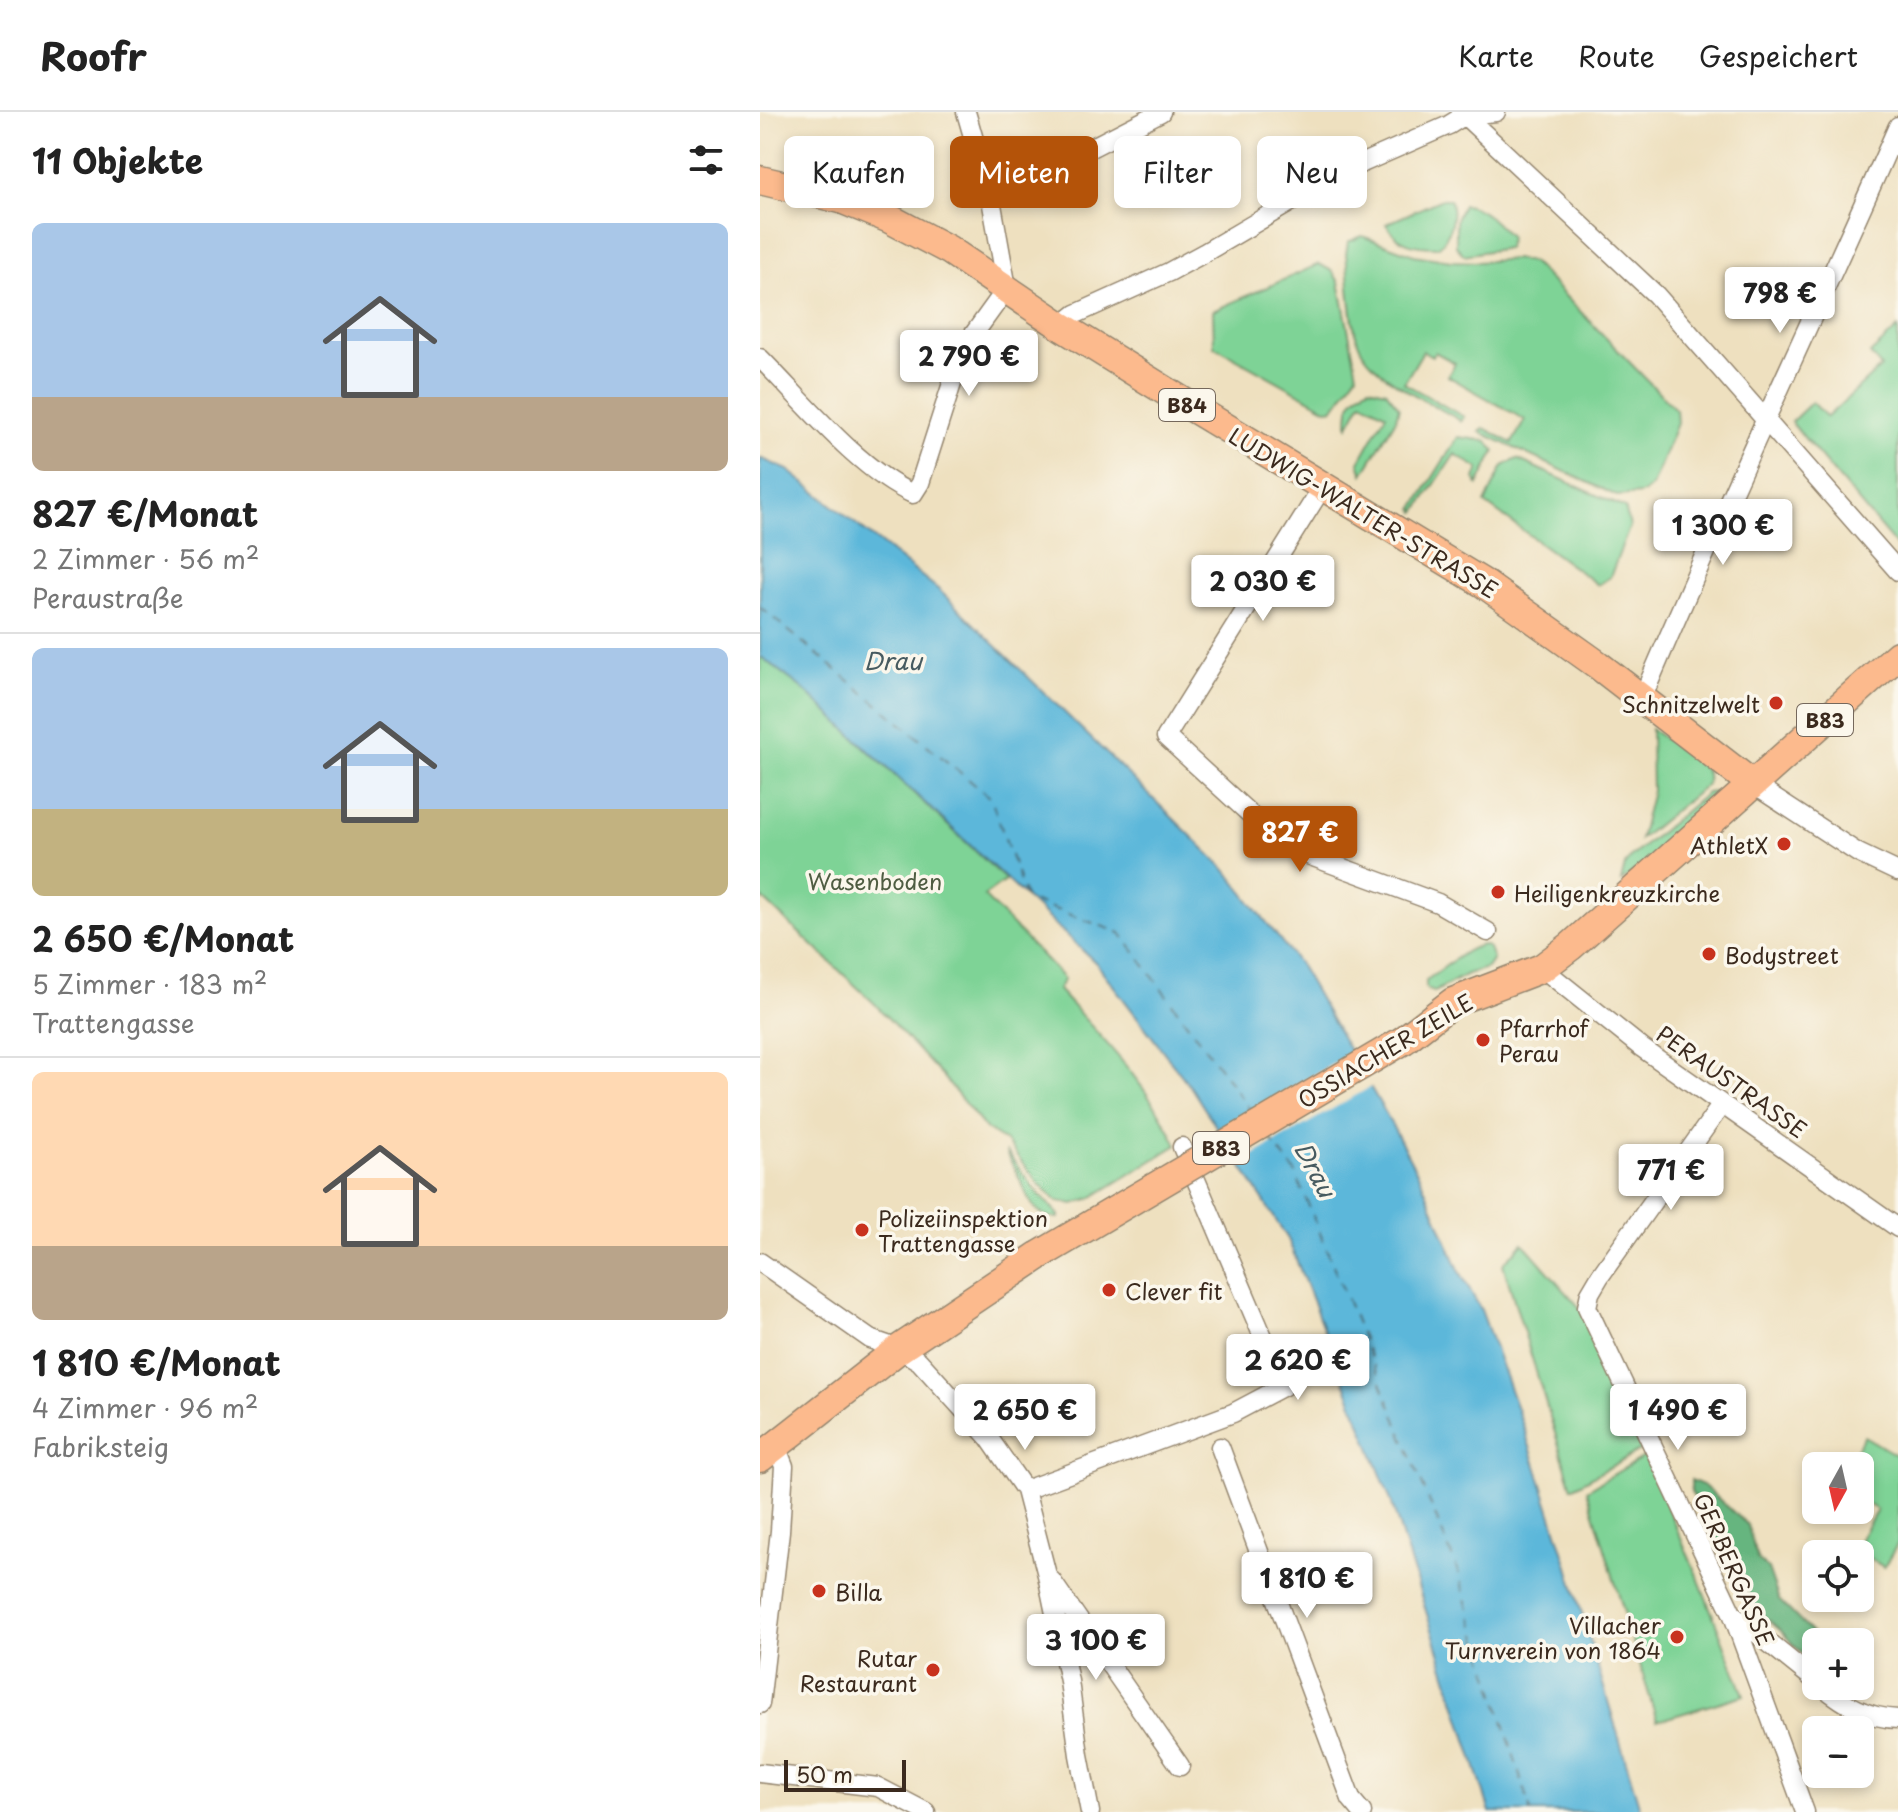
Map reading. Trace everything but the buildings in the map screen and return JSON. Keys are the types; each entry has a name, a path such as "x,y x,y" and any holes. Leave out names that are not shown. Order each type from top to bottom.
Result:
{"main road":[{"name":"LUDWIG-WALTER-STRASSE","path":"760,180 841,199 890,219 949,250 1061,326 1483,583 1751,783"},
{"name":"OSSIACHER ZEILE","path":"768,1452 899,1349 1038,1256 1404,1040 1453,1002 1542,968 1571,946 1898,655"}],"street":[{"path":"966,112 973,136"},
{"path":"1098,144 1161,112"},
{"path":"1061,326 1076,314 1204,253 1342,172 1449,125 1463,114 1496,112"},
{"path":"1463,114 1656,295 1898,571"},
{"path":"1642,699 1764,420 1898,126"},
{"path":"760,358 866,464 895,486 913,494 920,483 963,349 1007,288 993,208"},
{"path":"1323,486 1166,737 1286,847 1438,903 1488,932"},
{"name":"LUDWIG-WALTER-STRASSE","path":"1751,783 1858,853 1898,872"},
{"name":"PERAUSTRASSE","path":"1542,968 1642,1048 1898,1228"},
{"name":"GERBERGASSE","path":"1722,1104 1600,1276 1590,1293 1587,1307 1732,1613 1805,1812"},
{"path":"1025,1490 1233,1413 1284,1386 1182,1147"},
{"path":"760,1262 870,1339 899,1349 919,1361 989,1438 1025,1490 1069,1681 1090,1812"},
{"path":"1220,1447 1351,1799 1362,1812"},
{"path":"760,1704 780,1531 784,1466 768,1452"},
{"path":"1047,1575 1180,1766"},
{"path":"1732,1613 1802,1670"},
{"path":"1840,1700 1849,1707 1898,1719"},
{"path":"760,1773 878,1787 926,1812"}],"green space":[{"path":"1442,199 1450,199 1452,218 1449,231 1438,247 1402,241 1386,224"},
{"path":"1463,205 1483,212 1500,227 1510,237 1507,248 1464,255 1456,246 1456,219"},
{"path":"1362,236 1414,255 1451,261 1515,259 1532,262 1676,410 1677,423 1652,486 1641,494 1617,496 1480,432 1484,428 1512,443 1525,420 1448,376 1455,363 1435,352 1432,356 1423,351 1404,383 1464,417 1461,421 1402,388 1375,366 1358,342 1350,299 1346,254 1348,242"},
{"path":"1319,264 1332,271 1339,282 1357,374 1334,408 1327,409 1214,346 1213,311"},
{"path":"1898,328 1898,548 1791,422 1812,402 1827,417 1881,367 1870,354"},
{"path":"1369,387 1386,391 1399,407 1396,419 1363,474 1359,462 1386,414 1362,401 1348,427 1348,413 1357,395"},
{"path":"1458,437 1487,441 1495,451 1478,485 1475,478 1479,469 1455,454 1416,512 1414,508"},
{"path":"1517,459 1625,508 1630,526 1610,577 1598,585 1485,503 1503,466"},
{"name":"Wasenboden","path":"760,656 802,688 1006,880 984,896 1064,979 1058,990 1138,1082 1177,1145 1091,1198 1074,1204 1057,1201 1039,1184 1006,1142 986,1129 943,1077 874,1003 760,896"},
{"path":"1651,729 1700,764 1706,771 1707,779 1706,785 1640,839 1652,791"},
{"path":"1715,792 1688,826 1621,881 1625,865 1631,857 1707,793"},
{"path":"1484,945 1489,948 1493,959 1487,968 1467,974 1434,992 1426,988 1426,980 1462,954"},
{"path":"1006,1151 1059,1215 1059,1218 1037,1210"},
{"path":"1523,1243 1581,1309 1650,1445 1572,1488 1503,1264"},
{"path":"1864,1436 1898,1456 1898,1543 1884,1567 1874,1561 1874,1540 1859,1540 1869,1524 1874,1524 1877,1510 1874,1508 1874,1452 1854,1452"},
{"name":"Villacher Turnverein von 1864","path":"1645,1456 1699,1580 1744,1695 1657,1721 1587,1490"},
{"path":"1691,1480 1703,1485 1748,1525 1757,1559 1768,1569 1779,1600 1807,1628 1802,1628 1802,1654 1759,1612 1691,1492"}],"water":[{"name":"Drau","path":"760,458 788,470 939,590 1225,869 1299,964 1422,1182 1459,1270 1481,1310 1524,1428 1641,1812 1490,1812 1390,1498 1288,1239 1192,1089 1096,963 802,688 760,656"}],"pier":[{"path":"1354,1052 1374,1085 1236,1165 1214,1132"}],"ferry route":[{"path":"760,607 991,798 1026,899 1121,933 1254,1115"},
{"path":"1269,1137 1295,1172 1457,1569 1531,1812"}],"place":[{"name":"Schnitzelwelt","path":"1776,703"},
{"name":"AthletX","path":"1784,844"},
{"name":"Heiligenkreuzkirche","path":"1498,892"},
{"name":"Bodystreet","path":"1709,954"},
{"name":"Pfarrhof Perau","path":"1483,1040"},
{"name":"Polizeiinspektion Trattengasse","path":"862,1230"},
{"name":"Clever fit","path":"1109,1290"},
{"name":"Billa","path":"819,1591"},
{"name":"Villacher Turnverein von 1864","path":"1677,1637"},
{"name":"Rutar Restaurant","path":"933,1670"}]}
